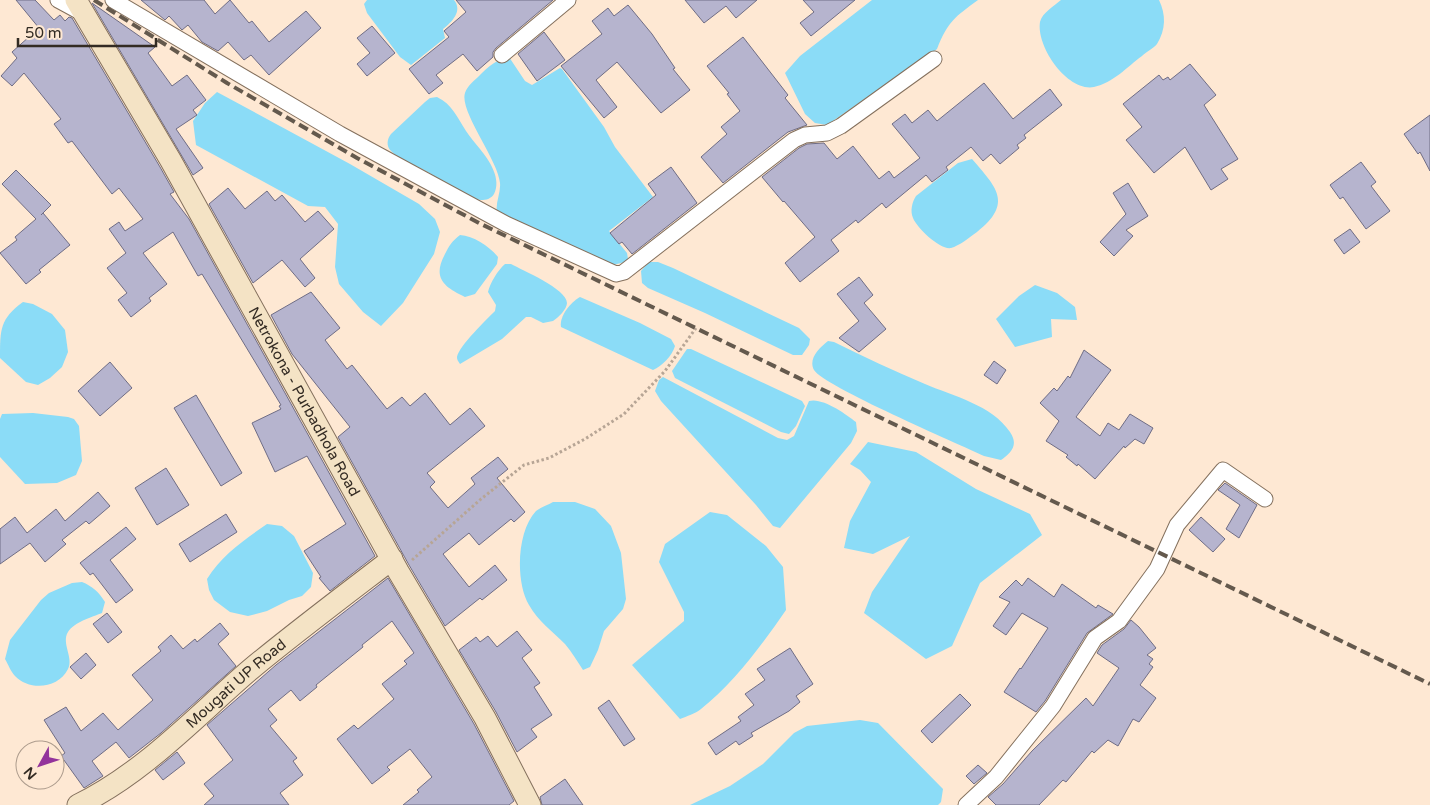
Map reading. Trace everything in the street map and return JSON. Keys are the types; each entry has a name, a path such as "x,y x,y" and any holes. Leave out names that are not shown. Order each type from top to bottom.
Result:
{"main road":[{"name":"Netrokona - Purbadhola Road","path":"79,7 171,161 395,565 486,718 530,805"},
{"name":"Mougati UP Road","path":"78,805 129,774 252,668 395,565"}],"street":[{"path":"58,0 79,7"},
{"path":"113,0 340,134 506,224 616,274 624,272 668,239 794,140 806,134 827,133 841,126 934,59"},
{"path":"502,55 568,0"},
{"path":"966,805 996,777 1053,706 1095,638 1119,621 1157,569 1177,525 1223,470 1265,498"}],"path":[{"path":"395,565 438,539 481,499 524,465 549,458 585,439 624,414 664,371 696,328"}],"water":[{"path":"367,0 454,0 457,12 453,20 443,29 445,38 411,65 400,57 367,13 364,4"},
{"path":"872,0 978,0 953,20 937,49 827,125 815,123 805,114 785,73 800,56"},
{"path":"1061,0 1159,0 1164,17 1162,33 1156,46 1114,78 1101,85 1084,87 1064,75 1055,65 1043,43 1040,32 1041,19"},
{"path":"509,57 525,81 532,85 560,68 562,69 604,127 615,147 653,197 609,231 627,253 628,259 625,262 613,265 497,213 500,187 498,173 468,111 465,93 471,83 490,66 497,61"},
{"path":"217,92 350,164 419,204 435,219 440,232 434,254 403,303 381,326 363,312 339,284 335,267 338,224 325,207 308,206 196,145 193,121 205,103"},
{"path":"437,97 450,107 490,164 495,176 496,188 490,198 481,200 467,196 402,159 389,149 388,142 391,134 425,102 430,98"},
{"path":"972,159 994,187 998,204 988,222 977,232 957,245 946,248 929,238 915,222 912,215 913,204 916,196 958,163"},
{"path":"460,235 471,237 481,242 498,257 497,264 475,294 465,297 446,285 440,276 441,262 451,244"},
{"path":"649,262 658,262 673,268 799,328 810,339 809,345 802,355 793,355 648,288 642,283 641,271"},
{"path":"505,264 511,264 552,286 565,298 566,308 553,321 543,323 531,317 526,317 502,339 460,364 457,360 459,352 495,311 496,305 488,292 495,277"},
{"path":"1035,285 1057,293 1075,307 1077,320 1051,319 1052,337 1015,347 996,319 1019,296"},
{"path":"580,297 640,323 671,339 675,346 672,353 653,370 561,327 562,318 566,310"},
{"path":"23,302 33,304 52,314 65,330 68,352 62,367 50,378 38,385 26,382 0,358 0,339 3,326 15,308"},
{"path":"828,341 983,408 1010,432 1014,441 1013,448 1001,460 984,456 865,401 823,378 814,370 812,362 815,354"},
{"path":"687,349 691,349 802,401 805,406 796,426 789,434 781,432 675,378 672,371"},
{"path":"663,377 778,438 787,440 794,436 809,401 814,400 834,407 856,422 857,431 851,443 780,528 773,526 661,401 655,391 659,380"},
{"path":"33,413 68,417 74,419 79,426 82,461 76,475 57,483 25,484 0,457 0,419 2,414"},
{"path":"868,442 916,452 976,489 1030,514 1042,535 980,583 952,646 926,659 864,613 872,592 910,536 873,554 844,548 850,521 871,482 860,470 850,464"},
{"path":"553,502 575,502 595,509 611,526 621,553 626,599 623,609 604,631 590,667 583,670 565,644 533,611 525,595 522,583 520,556 525,531 536,511"},
{"path":"710,512 727,515 766,546 783,567 786,610 757,650 725,687 699,711 680,719 632,665 684,621 684,612 659,562 665,544"},
{"path":"267,524 282,526 294,536 313,573 311,587 302,596 267,611 248,616 230,612 214,600 209,590 207,579 227,555"},
{"path":"82,582 95,590 105,602 102,613 79,623 68,632 66,641 70,660 68,669 63,676 51,684 35,686 21,681 14,674 5,659 10,640 41,600 49,593 72,583"},
{"path":"860,720 878,723 943,789 941,802 938,805 690,805 730,786 763,764 794,733 807,726"}],"building":[{"path":"16,0 35,0 54,20 60,15 65,21 69,17 72,18 160,167 174,192 170,194 189,219 375,556 330,591 319,578 321,577 304,551 346,524 307,456 275,472 252,423 281,409 279,406 281,405 202,274 198,276 173,232 143,253 167,284 149,298 151,301 131,317 118,300 127,293 107,268 126,253 109,229 119,222 125,231 143,219 119,188 112,194 72,141 68,143 54,124 61,119 24,73 12,86 1,76 17,58 12,52 39,28"},
{"path":"141,0 204,0 215,14 230,0 249,23 252,21 269,42 306,11 321,28 269,75 251,55 244,60 228,42 218,51 202,42 188,25 182,30 169,16 165,20"},
{"path":"456,0 553,0 496,48 493,52 493,57 477,71 463,54 436,75 443,83 429,94 409,69 449,37 444,31 466,12"},
{"path":"685,0 757,0 736,18 726,6 704,23"},
{"path":"803,0 855,0 811,36 800,23 814,12"},
{"path":"92,3 155,47 148,53 172,86 187,75 206,100 193,110 197,115 176,129 203,168 193,175"},
{"path":"628,5 652,34 675,68 673,69 690,90 661,113 617,62 596,80 617,107 604,118 561,66 602,34 592,21 608,8 614,16"},
{"path":"372,26 395,53 367,76 357,64 370,53 357,38"},
{"path":"544,32 565,60 537,81 518,54"},
{"path":"743,37 788,95 785,98 807,125 788,132 723,183 701,157 727,134 721,127 740,111 727,94 729,93 707,66"},
{"path":"1190,64 1216,95 1204,105 1238,159 1221,169 1228,179 1211,190 1185,147 1154,173 1126,140 1142,127 1123,104 1159,75 1163,80 1168,77 1170,80"},
{"path":"984,83 1013,119 1050,89 1062,105 1024,135 1026,138 1017,145 1019,148 1000,164 991,154 983,161 971,147 946,167 948,170 932,182 926,175 886,208 882,203 858,223 856,220 831,240 839,251 800,282 785,263 815,237 762,177 799,148 807,144 824,143 837,159 853,146 879,179 889,171 894,178 920,158 892,124 905,114 912,123 928,110 937,121"},
{"path":"1430,115 1430,171 1420,152 1418,154 1404,134"},
{"path":"1361,162 1376,182 1371,186 1390,211 1366,229 1343,197 1340,199 1330,185"},
{"path":"671,167 697,203 632,254 622,242 619,244 610,233 656,195 648,184"},
{"path":"16,170 51,205 43,213 70,245 39,270 41,272 26,284 0,253 17,240 15,237 36,219 2,184"},
{"path":"1128,183 1148,216 1126,230 1133,236 1114,256 1100,242 1126,214 1113,193"},
{"path":"228,188 245,209 267,191 275,201 282,195 305,222 318,211 334,229 300,259 315,278 305,287 282,260 253,283 209,204"},
{"path":"1350,229 1360,242 1344,254 1334,240"},
{"path":"859,277 873,295 864,303 886,329 859,352 839,338 859,321 837,294"},
{"path":"311,292 340,328 325,340 347,369 352,365 387,409 402,397 410,406 425,393 450,425 470,408 485,426 427,473 435,482 430,487 448,508 475,484 471,478 498,457 508,469 497,478 525,512 514,522 511,519 479,545 469,533 443,554 469,587 495,565 507,580 482,600 480,598 445,626 338,437 350,427 292,354 271,315"},
{"path":"1084,350 1111,370 1076,417 1100,436 1108,423 1119,430 1130,414 1153,428 1144,444 1135,439 1125,448 1124,446 1095,479 1078,464 1077,466 1066,457 1068,455 1046,441 1059,421 1040,403 1054,388 1057,391 1068,376 1070,378"},
{"path":"994,361 1006,370 997,384 984,375"},
{"path":"110,362 132,388 100,416 78,391"},
{"path":"196,395 242,473 221,486 174,408"},
{"path":"166,468 189,505 157,525 135,488"},
{"path":"1225,483 1257,505 1239,538 1226,529 1240,505 1218,490"},
{"path":"98,492 110,506 89,524 86,521 62,540 66,544 45,562 30,543 0,564 0,529 15,517 27,533 56,509 65,521"},
{"path":"226,514 237,532 190,562 179,544"},
{"path":"1201,517 1225,539 1213,552 1189,530"},
{"path":"126,527 136,539 110,560 133,590 116,603 93,573 90,575 80,563"},
{"path":"388,578 474,724 514,801 509,805 403,805 419,792 417,790 432,777 410,749 387,767 390,770 372,784 337,739 354,725 358,729 394,699 382,684 407,664 404,661 414,653 392,621 316,685 317,687 300,701 291,690 268,709 277,720 270,726 297,758 293,761 303,775 280,793 289,805 204,805 214,796 204,784 233,760 207,725 276,665"},
{"path":"1028,578 1054,597 1062,584 1096,608 1098,605 1113,614 1087,633 1045,701 1036,712 1004,692 1048,628 1022,613 1006,635 993,626 1010,602 999,597 1016,580 1022,586"},
{"path":"107,613 122,632 108,643 93,624"},
{"path":"1131,620 1156,648 1147,655 1153,659 1149,664 1153,667 1140,685 1156,698 1139,722 1133,719 1118,746 1108,740 1094,753 1092,751 1066,782 1063,780 1039,805 996,805 988,797 1003,784 1032,751 1086,698 1093,706 1119,668 1097,653 1102,645 1124,629"},
{"path":"220,623 229,634 218,644 236,666 161,733 129,758 116,742 92,761 103,776 84,788 65,762 65,740 57,740 44,720 66,707 81,731 103,713 118,730 153,700 132,675 161,651 158,647 171,635 183,649 195,639 197,642"},
{"path":"517,631 532,650 522,658 540,683 534,687 552,715 531,729 537,737 517,752 496,712 459,650 476,637 480,642 488,636 497,647"},
{"path":"790,648 813,684 796,696 800,702 789,711 751,733 753,736 739,745 736,741 716,755 708,743 741,721 738,717 754,705 745,694 765,680 757,669"},
{"path":"86,653 96,665 81,679 70,667"},
{"path":"960,694 971,705 932,743 921,731"},
{"path":"609,700 635,739 624,746 598,708"},
{"path":"177,752 185,763 163,780 155,770"},
{"path":"978,765 987,773 974,784 966,776"},
{"path":"565,779 583,805 542,805 540,797"}],"railway":[{"path":"94,0 227,83 357,158 481,224 1430,684"}]}
